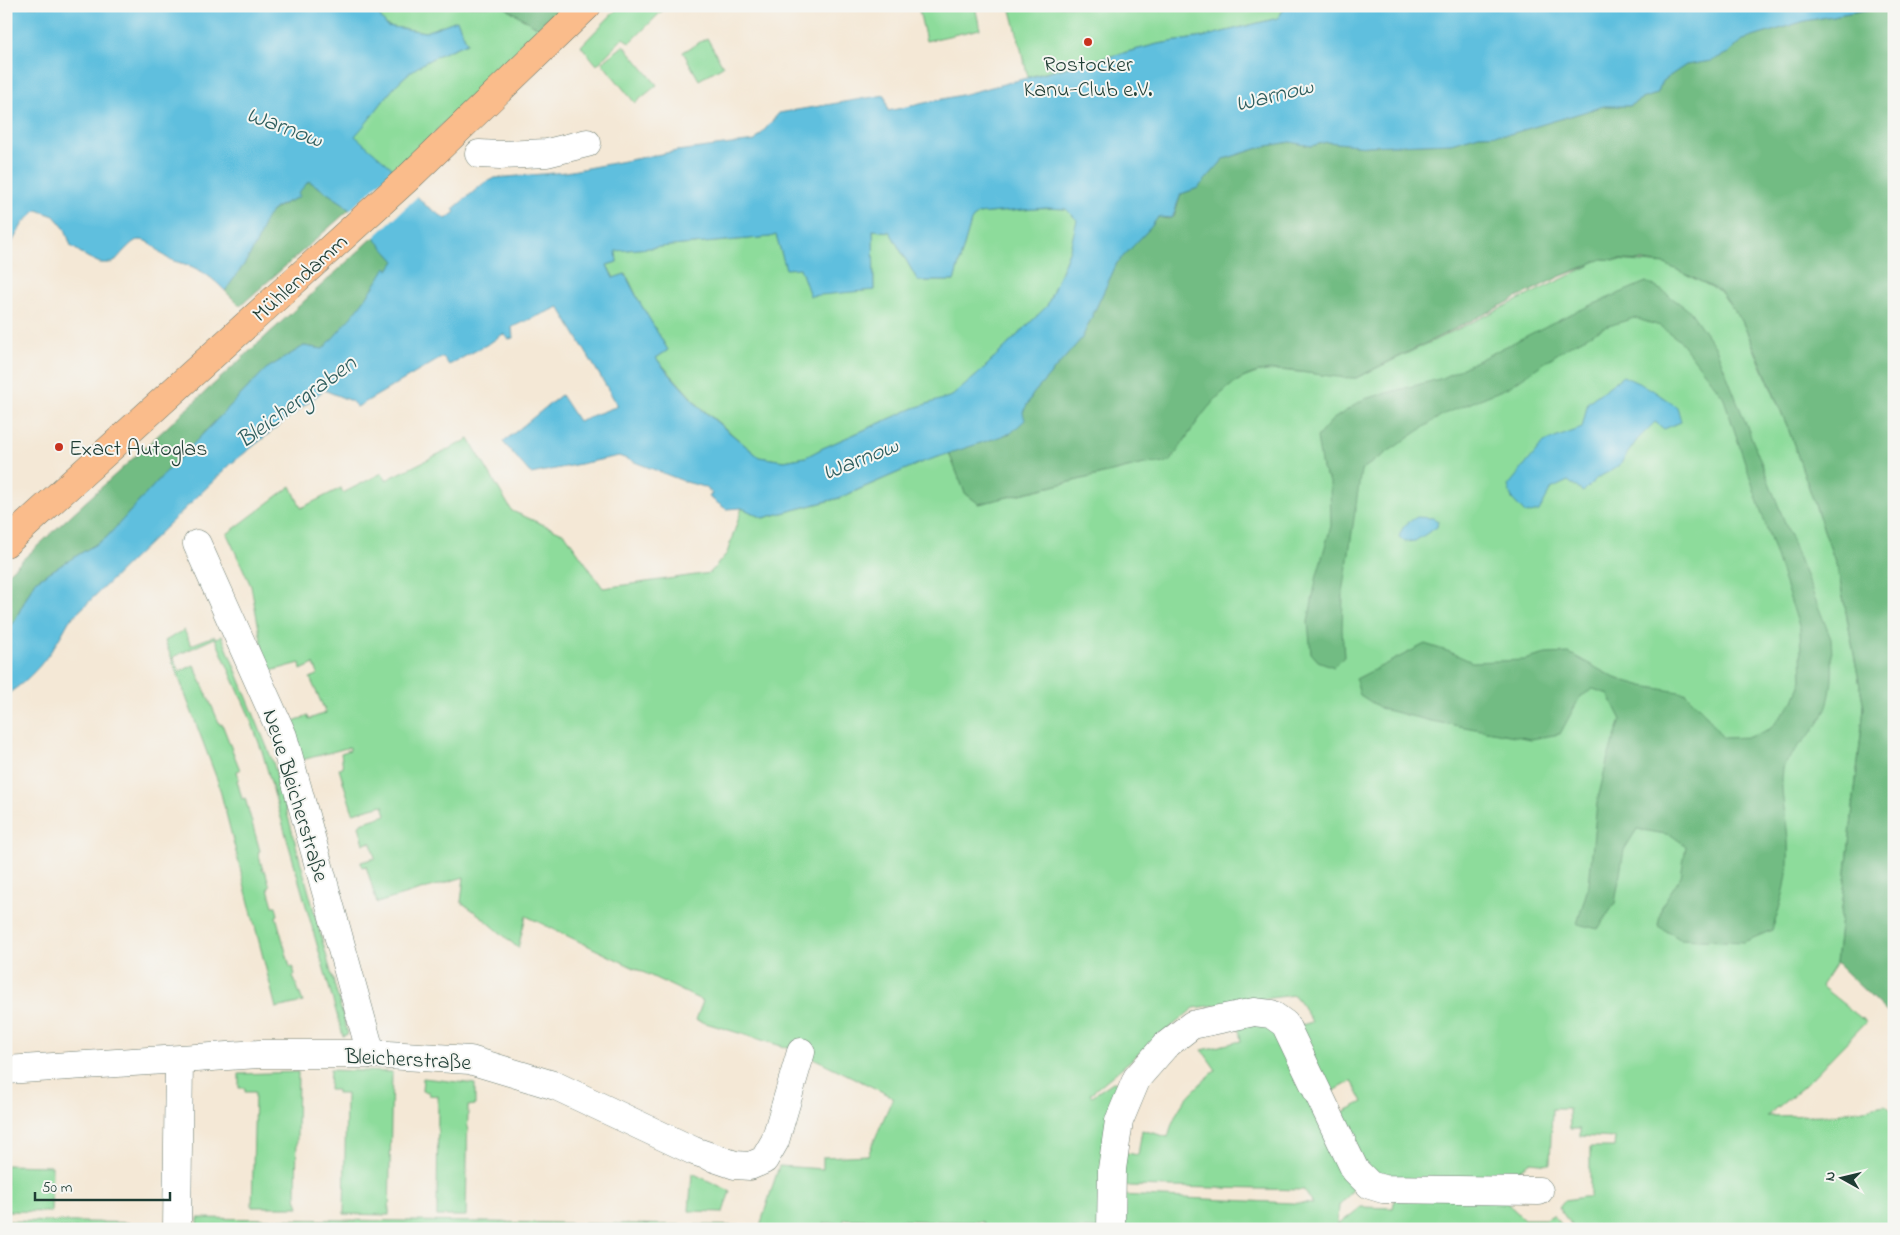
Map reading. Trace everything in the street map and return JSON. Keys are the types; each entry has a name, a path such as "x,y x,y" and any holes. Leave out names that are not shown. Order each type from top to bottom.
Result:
{"main road":[{"name":"Mühlendamm","path":"6,542 408,178 587,6"}],"street":[{"path":"480,154 547,153 587,143"},
{"name":"Neue Bleicherstraße","path":"197,544 283,736 371,1054"},
{"path":"1111,1229 1112,1169 1118,1121 1137,1078 1165,1046 1192,1025 1254,1012 1271,1014 1285,1024 1355,1170 1370,1185 1383,1189 1539,1190"},
{"name":"Bleicherstraße","path":"6,1070 259,1054 371,1054 470,1060 482,1062 556,1086 694,1151 735,1165 750,1166 764,1160 775,1141 801,1052"},
{"path":"178,1229 179,1060"}],"green space":[{"path":"372,6 503,6 540,29 395,171 354,136 404,77 430,60 467,43 457,20 426,32 387,26"},
{"path":"503,6 565,6 540,29"},
{"path":"620,6 667,6 630,43 623,38 597,65 581,46"},
{"path":"918,6 975,6 980,29 926,41"},
{"name":"Rostocker Kanu-Club e.V.","path":"1010,6 1286,6 1278,18 1203,37 1158,44 1028,77"},
{"path":"1894,6 1894,1019 1836,963 1864,707 1838,570 1788,428 1758,356 1742,321 1720,291 1665,264 1602,259 1561,276 1356,378 1279,370 1260,372 1243,378 1214,401 1202,415 1170,462 1144,464 979,504 965,493 949,453 1011,433 1033,394 1082,338 1117,263 1158,217 1168,219 1174,216 1181,194 1198,188 1224,159 1262,147 1290,142 1311,146 1327,142 1367,146 1451,143 1479,135 1510,134 1604,106 1629,106 1641,99 1657,94 1662,81 1686,65 1711,61 1730,52 1743,40 1805,21"},
{"path":"707,38 723,66 699,80 683,52"},
{"path":"624,45 657,85 635,103 602,63"},
{"path":"1707,156 1728,178 1744,200 1827,229 1854,225 1876,208 1894,206 1894,339 1840,344 1805,339 1772,325 1757,315 1729,288 1710,280 1689,276 1720,291 1742,321 1788,428 1838,570 1864,707 1836,963 1821,986 1866,1022 1803,1087 1767,1116 1830,1115 1886,1105 1894,1113 1894,1229 1574,1229 1559,1208 1565,1200 1590,1197 1590,1147 1614,1147 1615,1138 1580,1136 1580,1129 1570,1129 1569,1109 1552,1109 1550,1164 1531,1162 1507,1178 1492,1182 1376,1180 1369,1175 1341,1113 1363,1102 1352,1081 1330,1093 1298,1026 1312,1022 1294,995 1194,1008 1090,1094 1092,1096 1113,1082 1119,1083 1110,1113 1103,1167 1103,1229 983,1229 983,1222 844,1219 844,1223 824,1223 824,1228 871,1229 198,1229 198,1218 760,1226 779,1166 823,1169 823,1157 868,1155 893,1097 801,1052 696,1020 703,1001 526,916 518,948 482,917 461,902 464,877 377,903 366,866 362,867 361,862 375,858 371,842 364,844 359,826 361,823 386,815 383,805 353,813 339,769 343,768 341,753 350,750 350,747 302,760 290,722 308,716 309,719 326,713 310,678 318,674 314,664 301,670 300,663 267,672 251,586 227,534 291,486 301,508 341,488 343,493 382,473 386,480 469,439 512,511 565,534 603,588 710,573 727,553 742,508 763,518 840,498 920,463 949,453 965,493 979,504 1144,464 1170,462 1207,407 1235,381 1259,372 1279,370 1356,378 1591,265 1561,276 1513,277 1501,269 1499,259 1591,179 1608,193 1628,195 1657,182 1684,166","holes":["1697,196 1713,203 1712,225 1706,238 1677,261 1684,273 1665,264 1603,259 1677,199"]},
{"path":"309,181 344,204 349,210 240,306 225,291 252,251 259,237 263,221 277,208 300,196 297,193"},
{"path":"1046,208 1066,209 1078,220 1070,249 1047,306 977,375 952,397 914,408 806,457 784,461 759,457 700,407 656,358 668,350 640,303 626,274 614,278 607,265 617,262 615,251 776,235 786,268 800,267 810,295 874,290 873,230 890,232 918,281 954,281 971,221 977,214"},
{"path":"374,237 395,261 389,270 386,268 357,310 323,349 304,346 266,369 165,473 106,538 35,581 13,624 6,626 6,575"},
{"path":"1646,282 1661,290 1690,311 1716,348 1831,639 1832,683 1824,714 1815,729 1788,759 1783,769 1782,787 1787,832 1788,865 1785,887 1779,908 1772,930 1744,942 1680,939 1658,926 1662,905 1681,876 1686,846 1671,835 1637,829 1624,850 1615,903 1598,929 1577,924 1589,884 1597,803 1608,757 1621,720 1608,694 1593,689 1580,697 1560,734 1531,739 1431,721 1382,709 1360,695 1356,679 1425,644 1472,662 1524,660 1546,654 1569,653 1615,678 1643,686 1685,693 1705,713 1723,738 1750,737 1770,729 1794,701 1802,680 1800,629 1723,396 1679,340 1660,326 1634,318 1605,327 1567,347 1509,387 1442,415 1361,470 1343,594 1342,630 1344,657 1334,667 1318,661 1311,653 1308,622 1317,575 1331,526 1330,482 1322,469 1317,437 1332,420 1364,399 1443,378 1566,316"},
{"path":"184,630 191,645 214,636 216,638 222,636 273,762 348,1034 343,1036 262,751 248,713 215,638 173,657 179,672 194,665 220,725 222,724 240,770 237,771 239,779 237,780 242,799 245,798 260,851 258,852 263,871 265,870 270,887 268,888 273,906 276,906 278,915 276,916 290,967 293,967 295,975 293,976 303,1002 276,1008 218,782 165,641"},
{"path":"1238,1024 1273,1025 1355,1184 1350,1194 1339,1205 1338,1225 1361,1207 1393,1208 1396,1194 1505,1201 1524,1219 1546,1219 1553,1215 1564,1229 1119,1229 1120,1195 1313,1204 1304,1190 1128,1186 1121,1183 1121,1152 1138,1155 1142,1130 1168,1137 1176,1115 1186,1099 1216,1070 1202,1050 1241,1041"},
{"path":"330,1070 392,1072 389,1215 344,1214 346,1094 337,1094 337,1090 329,1090"},
{"path":"298,1072 296,1197 299,1207 252,1207 255,1092 245,1092 245,1088 239,1088 239,1074"},
{"path":"423,1078 475,1084 475,1105 468,1106 466,1216 437,1216 438,1096 429,1095 429,1092 422,1091"},
{"path":"6,1165 52,1166 51,1212 6,1211"},
{"path":"692,1173 730,1191 723,1212 689,1211"},
{"path":"6,1221 161,1223 161,1229 6,1229"}],"water":[{"path":"6,6 297,6 324,9 327,6 372,6 387,26 425,32 457,20 467,43 430,60 404,77 355,136 391,167 425,205 446,219 455,212 453,209 484,183 495,178 566,172 677,151 755,141 779,113 885,95 888,111 961,95 1158,44 1203,37 1278,18 1286,6 1887,6 1805,21 1743,40 1730,52 1711,61 1686,65 1662,81 1657,94 1641,99 1629,106 1604,106 1510,134 1479,135 1451,143 1367,146 1327,142 1311,146 1290,142 1262,147 1224,159 1198,188 1181,194 1172,218 1158,217 1117,263 1082,338 1033,394 1023,412 1025,420 1011,433 920,463 839,498 763,518 742,508 726,509 709,497 712,493 705,487 686,482 619,456 531,474 503,442 561,395 578,421 618,406 559,307 512,327 513,338 509,339 503,334 449,365 443,357 357,407 351,401 324,390 232,463 69,621 57,643 43,662 26,680 6,695 6,626 13,624 35,581 106,538 165,473 266,369 304,346 323,349 357,310 386,267 389,270 395,261 344,204 309,181 298,193 300,196 278,206 268,215 252,251 225,291 203,273 188,265 169,259 152,244 143,240 132,243 113,263 100,263 71,246 65,229 54,216 37,210 23,223 6,253","holes":["1046,208 1066,209 1077,220 1070,249 1047,306 977,375 952,396 914,408 806,457 784,461 759,457 700,408 656,358 668,350 625,274 613,278 607,265 617,262 616,251 776,235 786,269 800,268 810,296 874,290 873,230 890,232 918,281 954,281 971,221 977,214"]},
{"path":"1623,376 1651,389 1677,407 1681,422 1664,429 1655,422 1637,440 1618,467 1597,478 1583,492 1568,481 1551,489 1539,511 1526,514 1512,499 1508,486 1544,442 1582,428 1588,402"},
{"path":"1417,517 1433,518 1438,521 1437,527 1415,541 1405,542 1399,537 1402,530"}],"pier":[{"path":"395,168 419,195 372,239 348,212"}],"place":[{"name":"Rostocker Kanu-Club e.V.","path":"1088,42"},
{"name":"Exact Autoglas","path":"59,447"}],"water label":[{"name":"Warnow","path":"1274,94"},
{"name":"Warnow","path":"285,126"},
{"name":"Bleichergraben","path":"296,401"},
{"name":"Warnow","path":"860,458"}]}
